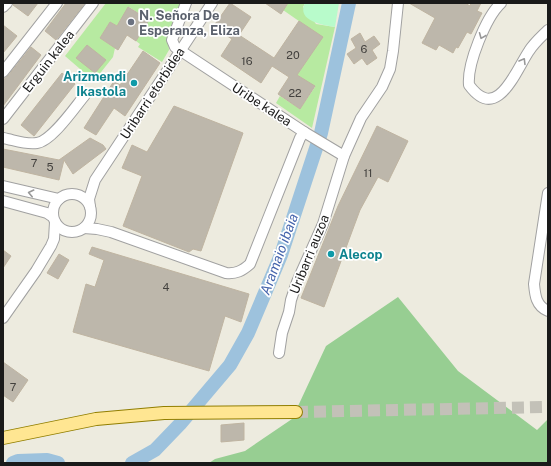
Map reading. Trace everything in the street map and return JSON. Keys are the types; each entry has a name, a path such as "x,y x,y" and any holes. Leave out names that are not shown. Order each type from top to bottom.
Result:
{"main road":[{"path":"3,438 96,419 164,413 296,412"}],"street":[{"path":"3,7 6,3"},
{"path":"3,72 57,3"},
{"name":"Erguin kalea","path":"3,119 93,3"},
{"path":"180,51 175,47 172,40 186,3"},
{"name":"Uribarri etorbidea","path":"93,184 212,3"},
{"name":"Uribarri auzoa","path":"279,353 282,333 289,312 291,300 297,282 323,224 344,156 361,118 382,87 390,68 398,3"},
{"path":"501,3 495,9 486,26 470,69 469,85 481,97 487,99 494,98 506,90 529,51 548,30"},
{"name":"Uribe kalea","path":"180,51 304,132 344,156"},
{"path":"3,138 28,144 43,141 52,136 85,95"},
{"path":"84,228 97,228 111,232 226,273 233,274 241,271 250,264 300,137 304,132"},
{"path":"3,318 36,271 51,246 54,239 53,210 59,199 62,196 71,194 93,184"},
{"path":"3,201 47,213 54,219 59,227 70,232 75,232 84,228 88,224 91,210 89,199 93,184"},
{"path":"3,186 59,199"},
{"path":"548,193 534,284 535,295 538,303 548,311"},
{"path":"71,194 78,194 83,197 104,227 111,232"},
{"path":"51,246 70,232"}],"green space":[{"path":"106,3 182,3 170,29 168,38 169,50 162,62 138,47 140,44 136,41 149,20 129,7 117,26 110,22 100,38 115,48 113,57 94,81 65,56"},
{"path":"288,3 305,3 303,7 316,24 335,27 312,128 276,103 280,96 300,109 315,87 297,75 322,37 283,10"},
{"path":"305,3 339,3 335,27 324,25 307,18 303,9"},
{"path":"398,297 458,371 537,430 548,419 548,463 209,463 215,459 245,451 292,419 326,346"}],"building":[{"path":"13,3 38,3 28,16 13,5"},
{"path":"66,3 85,3 56,40 45,31"},
{"path":"230,3 251,17 239,35 274,58 299,21 323,37 297,75 315,86 300,109 278,94 289,77 272,66 261,83 221,56 232,39 213,27"},
{"path":"265,3 288,3 281,14"},
{"path":"409,3 465,3 470,6 471,3 481,3 477,11 482,13 471,34 467,32 458,48 456,47 453,53 439,45 436,50 422,43 435,18"},
{"path":"128,7 149,20 136,41 127,35 118,50 100,38 110,22 117,26"},
{"path":"3,25 17,36 3,53"},
{"path":"360,33 365,42 374,36 380,44 372,50 377,58 367,65 362,58 354,64 347,54 356,48 351,39"},
{"path":"87,45 106,60 95,73 76,58"},
{"path":"31,47 41,55 3,106 3,80 8,76"},
{"name":"Arizmendi Ikastola","path":"143,51 160,63 125,116 114,108 96,135 84,128 114,81 120,85"},
{"path":"62,73 75,84 34,136 21,125"},
{"path":"174,106 243,133 201,251 193,249 189,252 123,226 142,176 122,168 132,145 147,152"},
{"name":"Alecop","path":"377,126 408,141 388,182 378,177 360,210 324,307 301,298 338,206"},
{"path":"90,138 103,145 106,149 73,174 64,160 59,180 3,167 3,149 59,160"},
{"path":"92,247 249,294 241,322 225,316 209,371 73,332 86,284 95,287 104,260 89,254"},
{"path":"3,250 11,256 3,268"},
{"path":"59,254 69,260 58,279 47,273"},
{"path":"3,362 28,380 13,402 3,395"},
{"path":"244,423 244,440 221,442 221,425"}],"waterway":[{"name":"Aramaio ibaia","path":"132,463 155,450 180,424 230,365 248,333 281,255 321,133 349,3"},
{"name":"Aramaio ibaia","path":"13,463 18,461 47,460 58,463"}],"tunnel":[{"path":"296,412 548,407"}],"place":[{"name":"N. Señora De Esperanza, Eliza","path":"131,22"},
{"name":"Arizmendi Ikastola","path":"134,83"},
{"name":"Alecop","path":"331,254"}]}
